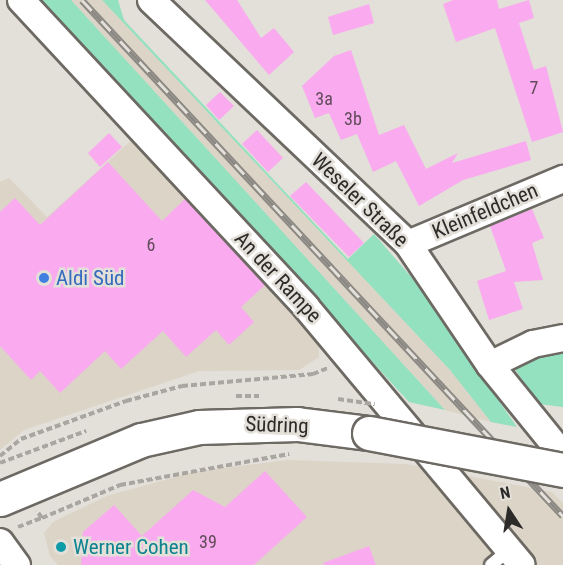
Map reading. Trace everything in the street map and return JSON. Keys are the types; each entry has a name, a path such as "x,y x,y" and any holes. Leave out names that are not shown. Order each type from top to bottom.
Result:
{"main road":[{"name":"Südring","path":"0,499 141,440 199,427 297,424 369,433 563,470"}],"street":[{"name":"An der Rampe","path":"21,0 347,353 508,560"},
{"name":"Weseler Straße","path":"151,0 408,243 490,365 563,455"},
{"name":"Kleinfeldchen","path":"408,243 563,179"},
{"path":"490,365 533,344 563,338"},
{"path":"0,542 17,565"}],"path":[{"path":"0,456 21,439 88,412 182,386 313,374 347,353"},
{"path":"0,463 54,442"},
{"path":"42,518 120,485 162,474 300,454"}],"shaded area":[{"path":"71,0 102,0 450,370 491,422 445,410"},
{"path":"137,135 318,334 319,357 299,370 199,371 24,430 0,450 0,182 9,178 47,217"},
{"path":"288,460 406,464 552,492 563,503 563,565 58,565 50,556 44,533 53,522 107,496 193,472"}],"green space":[{"path":"40,0 71,0 445,410 409,402"},
{"path":"102,0 118,0 124,20 348,259 374,234 419,286 517,427 491,422 450,370"},
{"path":"563,350 563,407 539,404 512,365"}],"building":[{"path":"205,0 237,0 261,38 274,28 294,52 269,75"},
{"path":"453,0 497,0 499,9 529,0 534,18 519,23 534,70 546,66 563,132 532,142 495,28 456,42 443,4"},
{"path":"369,4 374,23 333,35 328,17"},
{"path":"351,50 379,135 404,125 426,169 458,153 452,163 526,141 531,160 463,180 419,206 396,161 373,172 357,134 341,140 329,113 315,118 302,86 334,56"},
{"path":"220,92 234,106 219,120 206,105"},
{"path":"257,130 283,158 268,172 242,144"},
{"path":"109,133 122,147 100,167 88,153"},
{"path":"108,162 162,221 185,199 265,285 241,307 254,322 229,345 216,330 186,357 163,331 121,369 105,351 60,393 40,371 31,380 0,346 0,212 15,198 40,225"},
{"path":"306,182 364,243 349,257 290,196"},
{"path":"532,209 544,238 532,243 543,280 514,282 523,309 489,320 477,281 506,271 490,226"},
{"path":"265,471 307,517 254,565 81,565 83,532 114,505 142,536 193,490 225,507"},
{"path":"369,546 376,565 324,565 323,563"}],"railway":[{"path":"82,0 563,516"}],"place":[{"name":"Aldi Süd","path":"44,278"},
{"name":"Werner Cohen","path":"61,547"}]}
